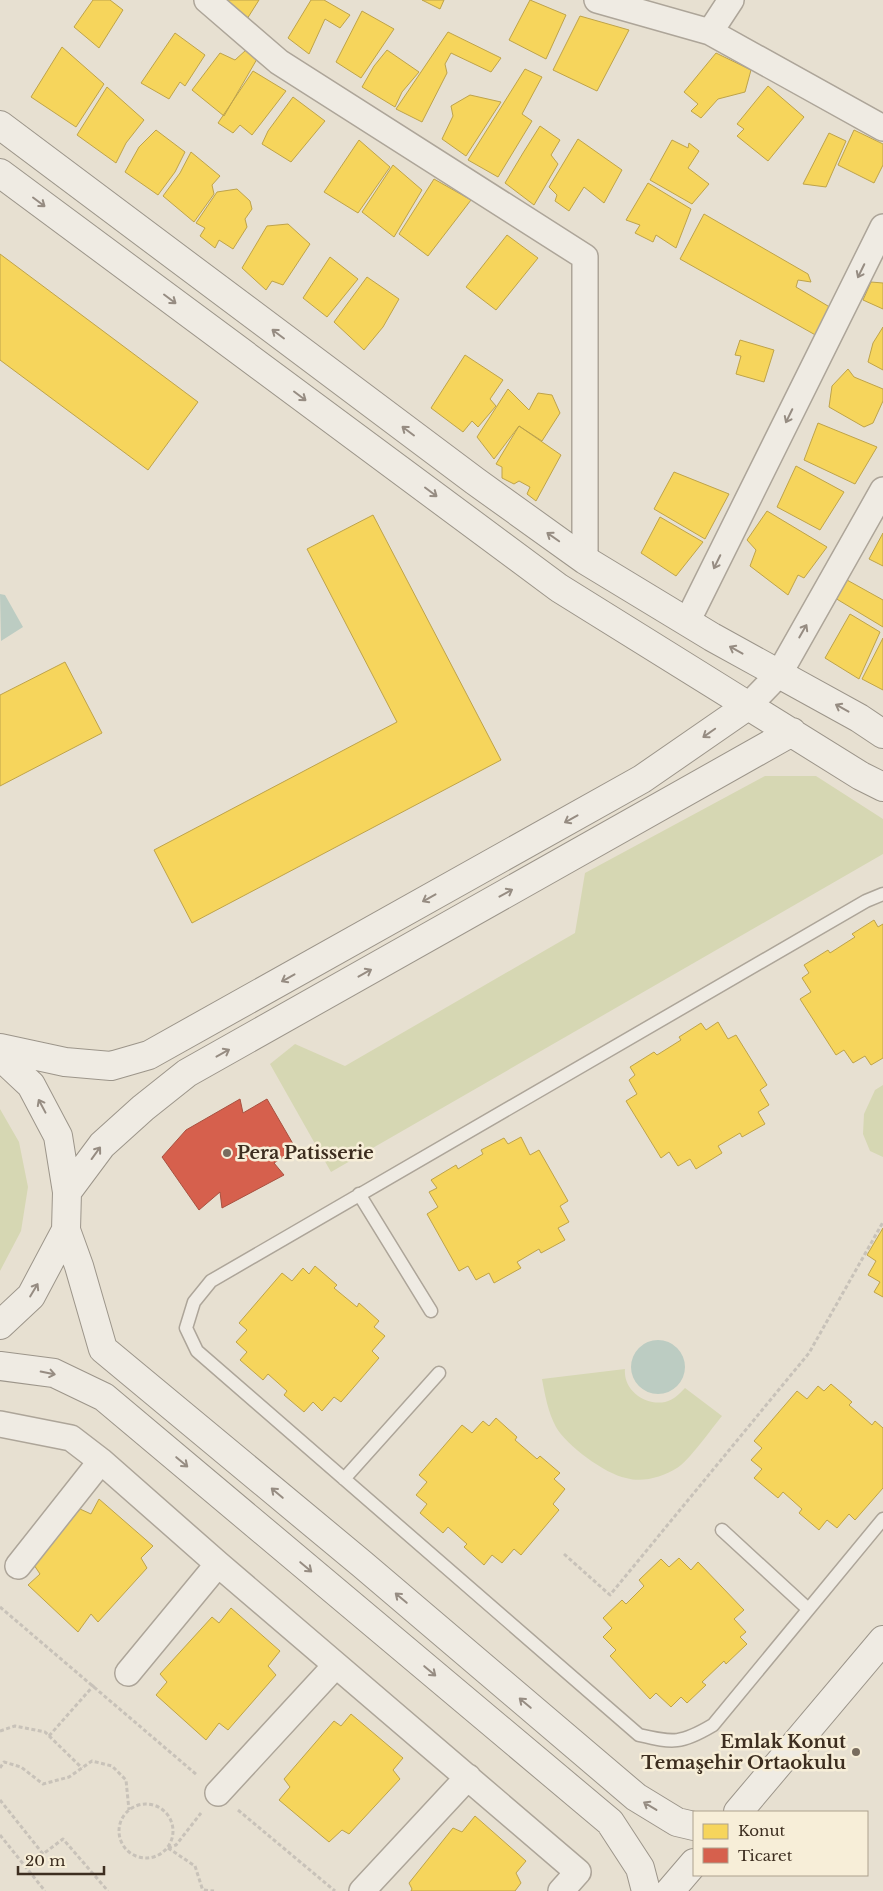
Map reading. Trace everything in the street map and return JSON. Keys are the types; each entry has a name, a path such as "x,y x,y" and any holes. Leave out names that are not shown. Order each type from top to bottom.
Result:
{"main road":[{"path":"0,126 475,481 585,560 687,622 883,734"},
{"path":"0,173 559,588 861,776 883,787"},
{"path":"0,1048 65,1062 112,1066 149,1055 642,779 749,705"},
{"path":"68,1192 102,1145 143,1108 188,1073 792,732"},
{"path":"0,1056 31,1085 58,1136 68,1192 66,1230 79,1266 103,1349 370,1571 636,1797 677,1822 693,1826"},
{"path":"0,1325 31,1296 66,1230"},
{"path":"0,1366 54,1373 104,1397 610,1822 640,1868 646,1891"},
{"path":"739,1811 883,1640"},
{"path":"670,1891 693,1864"}],"street":[{"path":"207,0 279,62 586,257 585,560"},
{"path":"597,0 710,32 883,128"},
{"path":"710,32 731,0"},
{"path":"687,622 883,227"},
{"path":"749,705 779,674 883,490"},
{"path":"0,1424 71,1438 101,1461 218,1564 578,1872 561,1891"},
{"path":"18,1566 101,1461"},
{"path":"128,1673 218,1564"},
{"path":"218,1793 336,1664"},
{"path":"362,1891 468,1777"}],"lane":[{"path":"883,894 866,902 211,1281 194,1302 186,1328 197,1351 639,1736 670,1742 694,1736 712,1725 883,1519"},
{"path":"359,1194 431,1311"},
{"path":"344,1479 439,1373"},
{"path":"722,1530 808,1609"}],"path":[{"path":"564,1554 610,1595 809,1353 883,1222"},
{"path":"0,1607 336,1891"},
{"path":"49,1736 94,1685"},
{"path":"0,1731 15,1726 45,1732 82,1768"},
{"path":"0,1768 4,1762 21,1766 43,1784 69,1777 92,1761 112,1766 126,1780 129,1810"},
{"path":"168,1848 174,1831 168,1815 162,1809 145,1803 129,1810 123,1817 120,1825 122,1843 127,1851 135,1856 152,1858 176,1845 218,1793"},
{"path":"0,1800 43,1854 63,1839 108,1891"},
{"path":"0,1835 45,1891"},
{"path":"168,1848 195,1866 203,1890 214,1891"}],"green space":[{"path":"765,776 816,776 883,819 883,854 331,1172 270,1064 295,1044 345,1066 575,933 585,873"},
{"path":"883,1085 883,1157 870,1151 863,1134 864,1114 875,1090"},
{"path":"0,1109 19,1142 28,1187 21,1231 0,1271"},
{"path":"625,1369 625,1377 628,1384 643,1399 657,1403 665,1402 674,1398 685,1388 722,1416 682,1465 659,1476 639,1480 632,1479 617,1475 597,1465 577,1450 561,1434 553,1421 549,1409 542,1379"}],"shaded area":[{"path":"0,594 5,595 23,627 1,641"},
{"path":"658,1340 668,1342 677,1348 683,1357 685,1367 683,1377 677,1386 668,1392 658,1394 648,1392 639,1386 633,1377 631,1367 633,1357 639,1348 648,1342"}],"building: Konut":[{"path":"93,0 110,0 123,10 99,48 74,27"},
{"path":"220,0 259,0 247,19"},
{"path":"311,0 324,0 350,15 340,28 325,19 309,54 288,38"},
{"path":"422,0 444,0 440,9"},
{"path":"530,0 566,15 546,59 509,40"},
{"path":"362,11 394,29 361,78 336,62"},
{"path":"580,16 629,30 597,91 553,70"},
{"path":"448,32 501,58 491,72 451,53 445,64 447,73 422,122 396,109"},
{"path":"175,33 205,55 185,86 180,82 169,99 141,83"},
{"path":"62,47 104,84 76,127 31,97"},
{"path":"246,50 257,59 224,116 192,90 220,53 235,60"},
{"path":"387,50 419,72 402,92 395,107 362,87 374,66"},
{"path":"716,53 751,70 745,92 718,99 701,118 691,111 698,104 684,92"},
{"path":"525,69 542,77 522,114 532,121 498,177 468,160"},
{"path":"253,71 286,91 252,135 240,125 233,133 218,123"},
{"path":"768,86 804,117 768,161 737,136 744,129 737,124"},
{"path":"107,87 144,120 126,143 116,163 77,135"},
{"path":"470,95 501,102 466,156 442,139 453,116 451,106"},
{"path":"293,97 325,121 291,162 262,144 268,131"},
{"path":"540,126 560,140 551,155 558,164 534,205 505,183"},
{"path":"156,130 185,152 175,172 158,195 125,172 139,147"},
{"path":"854,130 883,144 883,165 874,183 838,165"},
{"path":"829,133 846,141 826,187 803,184"},
{"path":"578,139 622,170 604,203 584,187 569,211 555,201 557,195 549,187"},
{"path":"359,140 390,167 358,213 324,192"},
{"path":"672,140 688,148 689,143 699,151 688,168 709,184 692,204 650,180"},
{"path":"191,152 220,176 212,185 214,194 194,222 163,196 180,173"},
{"path":"393,165 422,190 394,237 362,212"},
{"path":"434,179 471,200 428,256 399,234"},
{"path":"648,183 691,209 676,248 656,235 653,242 635,233 640,225 626,220"},
{"path":"237,189 250,201 252,209 245,219 247,227 233,249 219,240 215,248 200,236 205,228 196,223 217,192"},
{"path":"704,214 808,274 811,282 798,280 796,287 833,309 819,337 680,259"},
{"path":"288,224 310,244 283,285 272,281 266,290 242,268 267,226"},
{"path":"507,235 538,258 496,310 466,287"},
{"path":"0,254 198,402 148,470 0,360"},
{"path":"330,257 358,279 327,317 303,298"},
{"path":"367,277 399,299 383,327 364,350 334,322"},
{"path":"871,282 883,283 883,309 863,300"},
{"path":"883,327 883,370 868,362 873,343"},
{"path":"740,340 774,350 764,382 736,374 741,356 735,355"},
{"path":"465,355 503,380 490,399 496,406 478,427 472,421 463,432 431,408"},
{"path":"848,369 854,377 883,389 883,401 873,423 864,427 829,407 832,386"},
{"path":"508,389 529,410 538,393 552,395 560,413 542,441 519,426 494,459 477,437"},
{"path":"818,423 877,447 855,484 804,460"},
{"path":"519,426 561,455 536,501 527,494 530,487 519,481 514,484 502,478 502,467 496,464"},
{"path":"796,466 844,492 820,530 777,507"},
{"path":"674,472 729,494 705,539 654,509"},
{"path":"767,511 827,547 804,578 798,575 788,595 750,566 756,550 747,540"},
{"path":"373,515 501,760 192,923 154,850 397,722 307,549"},
{"path":"660,517 703,542 676,576 641,553"},
{"path":"883,533 883,566 869,559"},
{"path":"847,580 883,600 883,627 835,598"},
{"path":"850,614 880,632 859,679 825,658"},
{"path":"883,638 883,690 862,679"},
{"path":"65,662 102,733 0,786 0,695"},
{"path":"874,920 878,927 883,924 883,1058 871,1065 865,1056 853,1063 844,1050 836,1055 800,999 811,992 802,978 809,973 804,965 828,950 830,953 855,937 852,934"},
{"path":"718,1022 728,1039 736,1035 767,1085 760,1090 769,1105 758,1112 765,1124 742,1137 740,1133 718,1146 722,1153 696,1169 690,1159 678,1166 669,1152 661,1158 626,1101 637,1094 629,1080 635,1075 630,1067 654,1052 657,1055 681,1040 679,1037 701,1023 706,1030"},
{"path":"521,1137 530,1155 539,1150 568,1201 560,1206 569,1222 558,1228 565,1240 541,1253 539,1249 517,1262 521,1268 494,1283 489,1273 476,1280 468,1266 459,1271 427,1214 438,1207 429,1192 437,1188 431,1180 456,1165 458,1169 483,1154 481,1150 504,1138 508,1144"},
{"path":"883,1228 883,1297 874,1292 880,1282 868,1275 876,1261 867,1255"},
{"path":"315,1266 337,1285 334,1288 357,1307 359,1303 379,1321 374,1327 385,1336 372,1351 379,1358 341,1402 334,1397 322,1411 313,1402 304,1412 284,1395 287,1391 268,1374 263,1380 240,1360 247,1352 236,1342 247,1330 239,1323 282,1273 292,1281 303,1268 309,1274"},
{"path":"831,1384 852,1402 849,1405 872,1425 875,1421 883,1428 883,1488 855,1520 849,1514 837,1528 827,1520 819,1530 799,1513 802,1509 783,1492 778,1498 754,1478 762,1469 751,1460 762,1448 754,1441 797,1391 807,1399 818,1386 824,1391"},
{"path":"496,1418 517,1437 515,1440 537,1459 540,1456 560,1473 554,1479 565,1489 553,1504 559,1510 521,1555 514,1549 502,1563 492,1555 484,1565 464,1547 467,1544 448,1527 443,1533 420,1513 427,1504 416,1495 427,1482 419,1475 462,1425 472,1433 483,1421 489,1426"},
{"path":"99,1499 153,1546 141,1558 147,1568 98,1622 91,1614 78,1632 28,1585 40,1574 34,1565 80,1509 91,1514"},
{"path":"679,1558 691,1570 698,1562 744,1610 734,1619 746,1632 740,1637 747,1644 726,1664 724,1661 702,1682 706,1685 687,1703 681,1697 671,1707 656,1693 650,1699 610,1656 616,1650 603,1637 612,1628 603,1618 622,1600 626,1604 644,1586 639,1580 661,1559 669,1567"},
{"path":"231,1608 280,1651 268,1666 276,1675 228,1730 219,1723 206,1740 156,1695 167,1682 160,1674 212,1617 219,1623"},
{"path":"351,1714 403,1758 393,1770 400,1779 349,1834 342,1830 329,1842 279,1800 290,1787 284,1779 334,1721 341,1726"},
{"path":"475,1816 526,1861 516,1873 521,1883 515,1891 411,1891 409,1883 453,1828 462,1832"}],"building: Ticaret":[{"name":"Pera Patisserie","path":"240,1099 243,1113 267,1099 296,1149 274,1163 284,1175 222,1208 220,1192 199,1210 162,1157 186,1130"}],"place":[{"name":"Pera Patisserie","path":"227,1153"},
{"name":"Emlak Konut Temaşehir Ortaokulu","path":"856,1752"}]}
